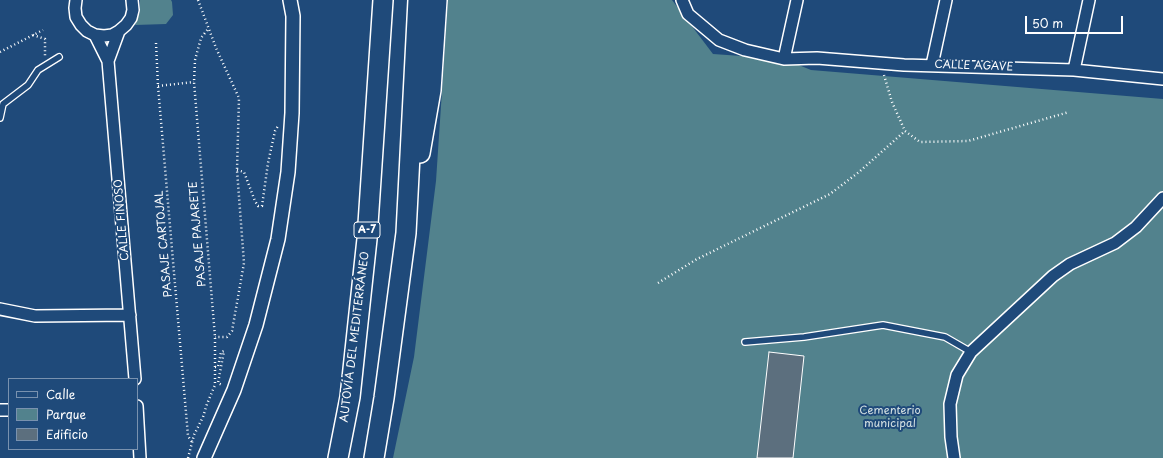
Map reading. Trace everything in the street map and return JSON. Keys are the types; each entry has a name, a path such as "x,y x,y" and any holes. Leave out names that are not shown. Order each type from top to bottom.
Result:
{"highway":[{"name":"AUTOVÍA DEL MEDITERRÁNEO","path":"338,458 350,397 367,239 384,0"},
{"path":"406,233 418,0"},
{"path":"374,458 384,398 406,233 431,90 436,0"}],"street":[{"path":"76,0 76,17 87,31 95,35 104,36 112,35 119,31"},
{"name":"CALLE FINOSO","path":"108,61 119,31 126,25 130,18 133,10 132,0"},
{"path":"204,458 234,390 256,326 278,239 288,172 292,113 292,16 290,0"},
{"name":"CALLE AGAVE","path":"682,0 688,14 719,40 745,50 784,59 817,58 880,63 1074,70 1163,79"},
{"path":"784,59 797,0"},
{"path":"932,65 946,0"},
{"path":"1074,70 1089,0"},
{"name":"CALLE FINOSO","path":"95,35 108,61 135,378"},
{"path":"954,458 951,437 950,404 957,375 971,352 1053,276 1070,264 1115,243 1136,227 1163,198"},
{"path":"0,310 35,316 130,315"},
{"path":"138,418 140,458"}],"lane":[{"path":"0,118 3,104 28,84 38,70 59,57"},
{"path":"745,342 804,337 883,325 945,337 971,352"}],"path":[{"path":"198,0 208,30 239,98 237,170 244,263 232,331 227,337 215,337"},
{"path":"0,52 43,30"},
{"name":"PASAJE PAJARETE","path":"192,442 203,417 206,404 215,385 215,337 194,82 195,60 201,38 208,30"},
{"path":"33,35 45,39 46,60 38,70"},
{"name":"PASAJE CARTOJAL","path":"156,43 158,86 188,436 192,442"},
{"path":"880,63 892,102 905,131 920,142 968,141 1069,112"},
{"path":"158,86 194,82"},
{"path":"237,170 244,172 255,201 258,206 262,206 268,163 275,132 281,120 292,113"},
{"path":"658,283 697,259 830,194 859,172 905,131"},
{"path":"215,368 218,367 222,350 224,351 218,383 234,390"},
{"path":"188,458 192,442"}],"green space":[{"path":"140,0 171,0 173,15 166,24 135,25 140,12"},
{"name":"Cementerio municipal","path":"448,0 672,0 713,54 784,59 811,70 1163,99 1163,458 393,458 414,357 436,181"}],"building":[{"path":"769,352 804,356 793,458 757,458"}]}
